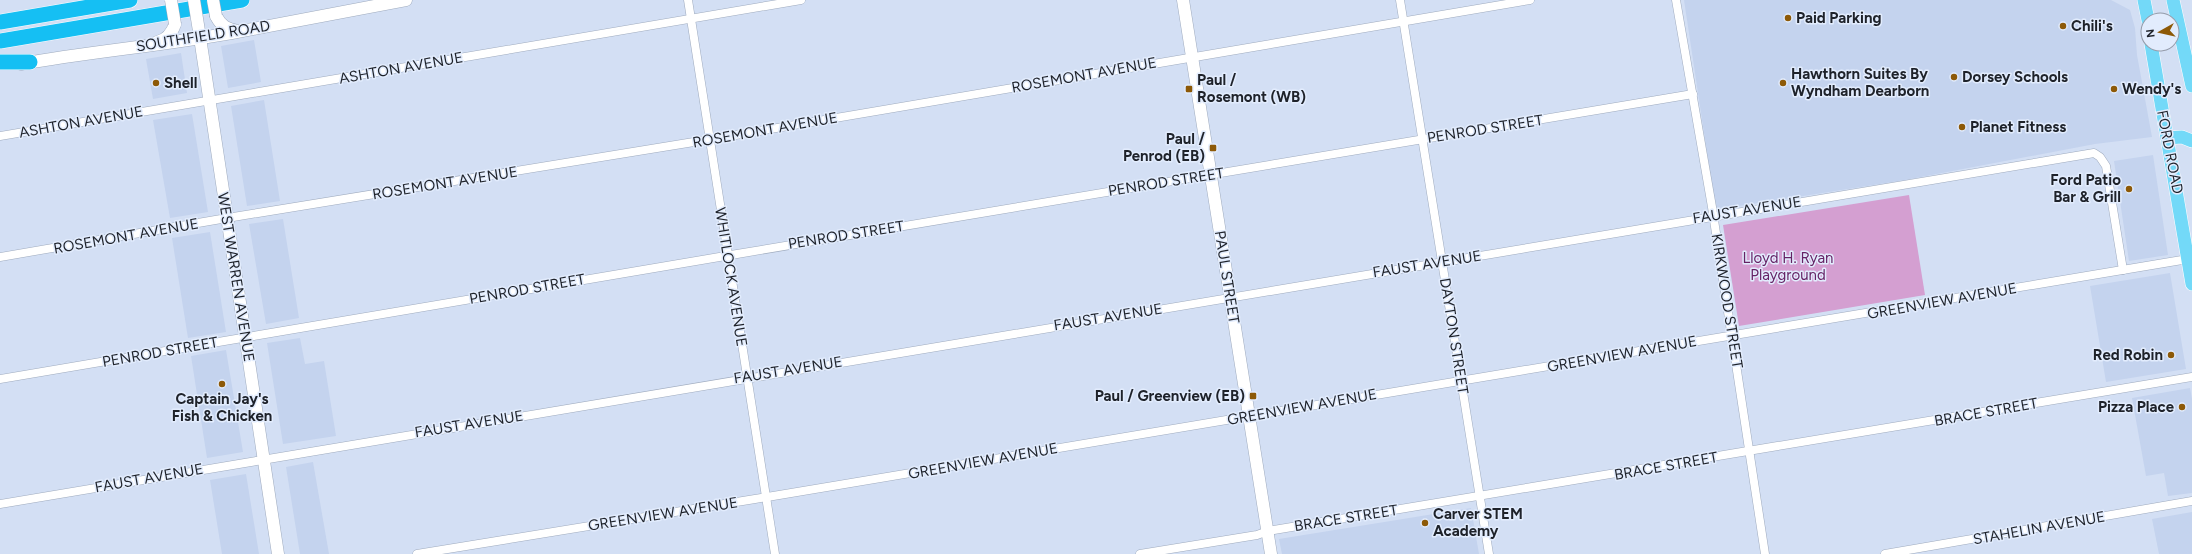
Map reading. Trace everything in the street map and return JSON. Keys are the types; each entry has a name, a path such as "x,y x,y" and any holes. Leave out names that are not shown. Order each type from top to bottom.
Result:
{"highway":[{"path":"0,22 130,0"},
{"path":"0,41 242,0"},
{"path":"0,62 30,62"}],"main road":[{"path":"148,45 162,41 173,31 175,24 171,0"},
{"name":"WEST WARREN AVENUE","path":"194,0 278,554"},
{"path":"213,0 216,16 219,22 225,28 243,31"},
{"name":"SOUTHFIELD ROAD","path":"0,68 30,62 148,45 200,35 243,31 406,0"},
{"name":"PAUL STREET","path":"1183,0 1271,554"},
{"path":"2144,0 2146,12"},
{"path":"2173,0 2192,86"},
{"name":"FORD ROAD","path":"2152,52 2192,284"},
{"path":"2167,138 2182,137 2192,141"}],"street":[{"name":"WHITLOCK AVENUE","path":"688,0 775,554"},
{"name":"ASHTON AVENUE","path":"0,136 801,0"},
{"name":"DAYTON STREET","path":"1400,0 1489,554"},
{"name":"ROSEMONT AVENUE","path":"0,257 227,218 710,140 1192,56 1530,0"},
{"name":"KIRKWOOD STREET","path":"1676,0 1693,94 1751,451 1750,460 1765,554"},
{"name":"PENROD STREET","path":"0,379 728,255 1693,94"},
{"name":"FAUST AVENUE","path":"0,504 263,458 2094,153 2100,157 2106,166 2123,270"},
{"name":"GREENVIEW AVENUE","path":"417,554 766,498 2188,259"},
{"name":"BRACE STREET","path":"1140,554 1256,535 1268,531 1480,497 2192,377"},
{"name":"STAHELIN AVENUE","path":"1886,554 2192,501"}],"shaded area":[{"path":"1684,0 2111,0 2130,10 2135,28 2137,55 2152,137 2095,144 1905,180 1720,209 1715,206"},
{"path":"254,40 261,82 228,88 221,46"},
{"path":"181,53 187,93 153,99 146,59"},
{"path":"264,100 280,201 247,206 231,106"},
{"path":"192,114 208,212 170,218 153,120"},
{"path":"2153,155 2168,255 2129,261 2114,161"},
{"path":"283,219 299,318 266,324 249,224"},
{"path":"210,232 226,332 188,338 172,238"},
{"path":"2170,273 2186,369 2106,382 2090,286"},
{"path":"300,338 305,364 324,361 336,436 283,444 267,343"},
{"path":"226,350 243,452 207,458 191,356"},
{"path":"2190,388 2192,399 2192,493 2168,496 2164,473 2146,476 2132,398"},
{"path":"313,462 329,554 300,554 286,467"},
{"path":"246,474 259,554 222,554 210,480"},
{"name":"Carver STEM Academy","path":"1471,508 1479,554 1282,554 1279,539"},
{"path":"2192,512 2192,554 2159,554 2152,519"}],"green space":[{"name":"Lloyd H. Ryan Playground","path":"1909,195 1925,295 1739,326 1723,225"}],"place":[{"name":"Paid Parking","path":"1788,18"},
{"name":"Chili's","path":"2063,26"},
{"name":"Dorsey Schools","path":"1954,77"},
{"name":"Shell","path":"156,83"},
{"name":"Hawthorn Suites By Wyndham Dearborn","path":"1783,83"},
{"name":"Paul / Rosemont (WB)","path":"1189,89"},
{"name":"Wendy's","path":"2114,89"},
{"name":"Planet Fitness","path":"1962,127"},
{"name":"Paul / Penrod (EB)","path":"1213,148"},
{"name":"Ford Patio Bar & Grill","path":"2129,189"},
{"name":"Red Robin","path":"2171,355"},
{"name":"Captain Jay's Fish & Chicken","path":"222,384"},
{"name":"Paul / Greenview (EB)","path":"1253,396"},
{"name":"Pizza Place","path":"2182,407"},
{"name":"Carver STEM Academy","path":"1425,523"}]}
